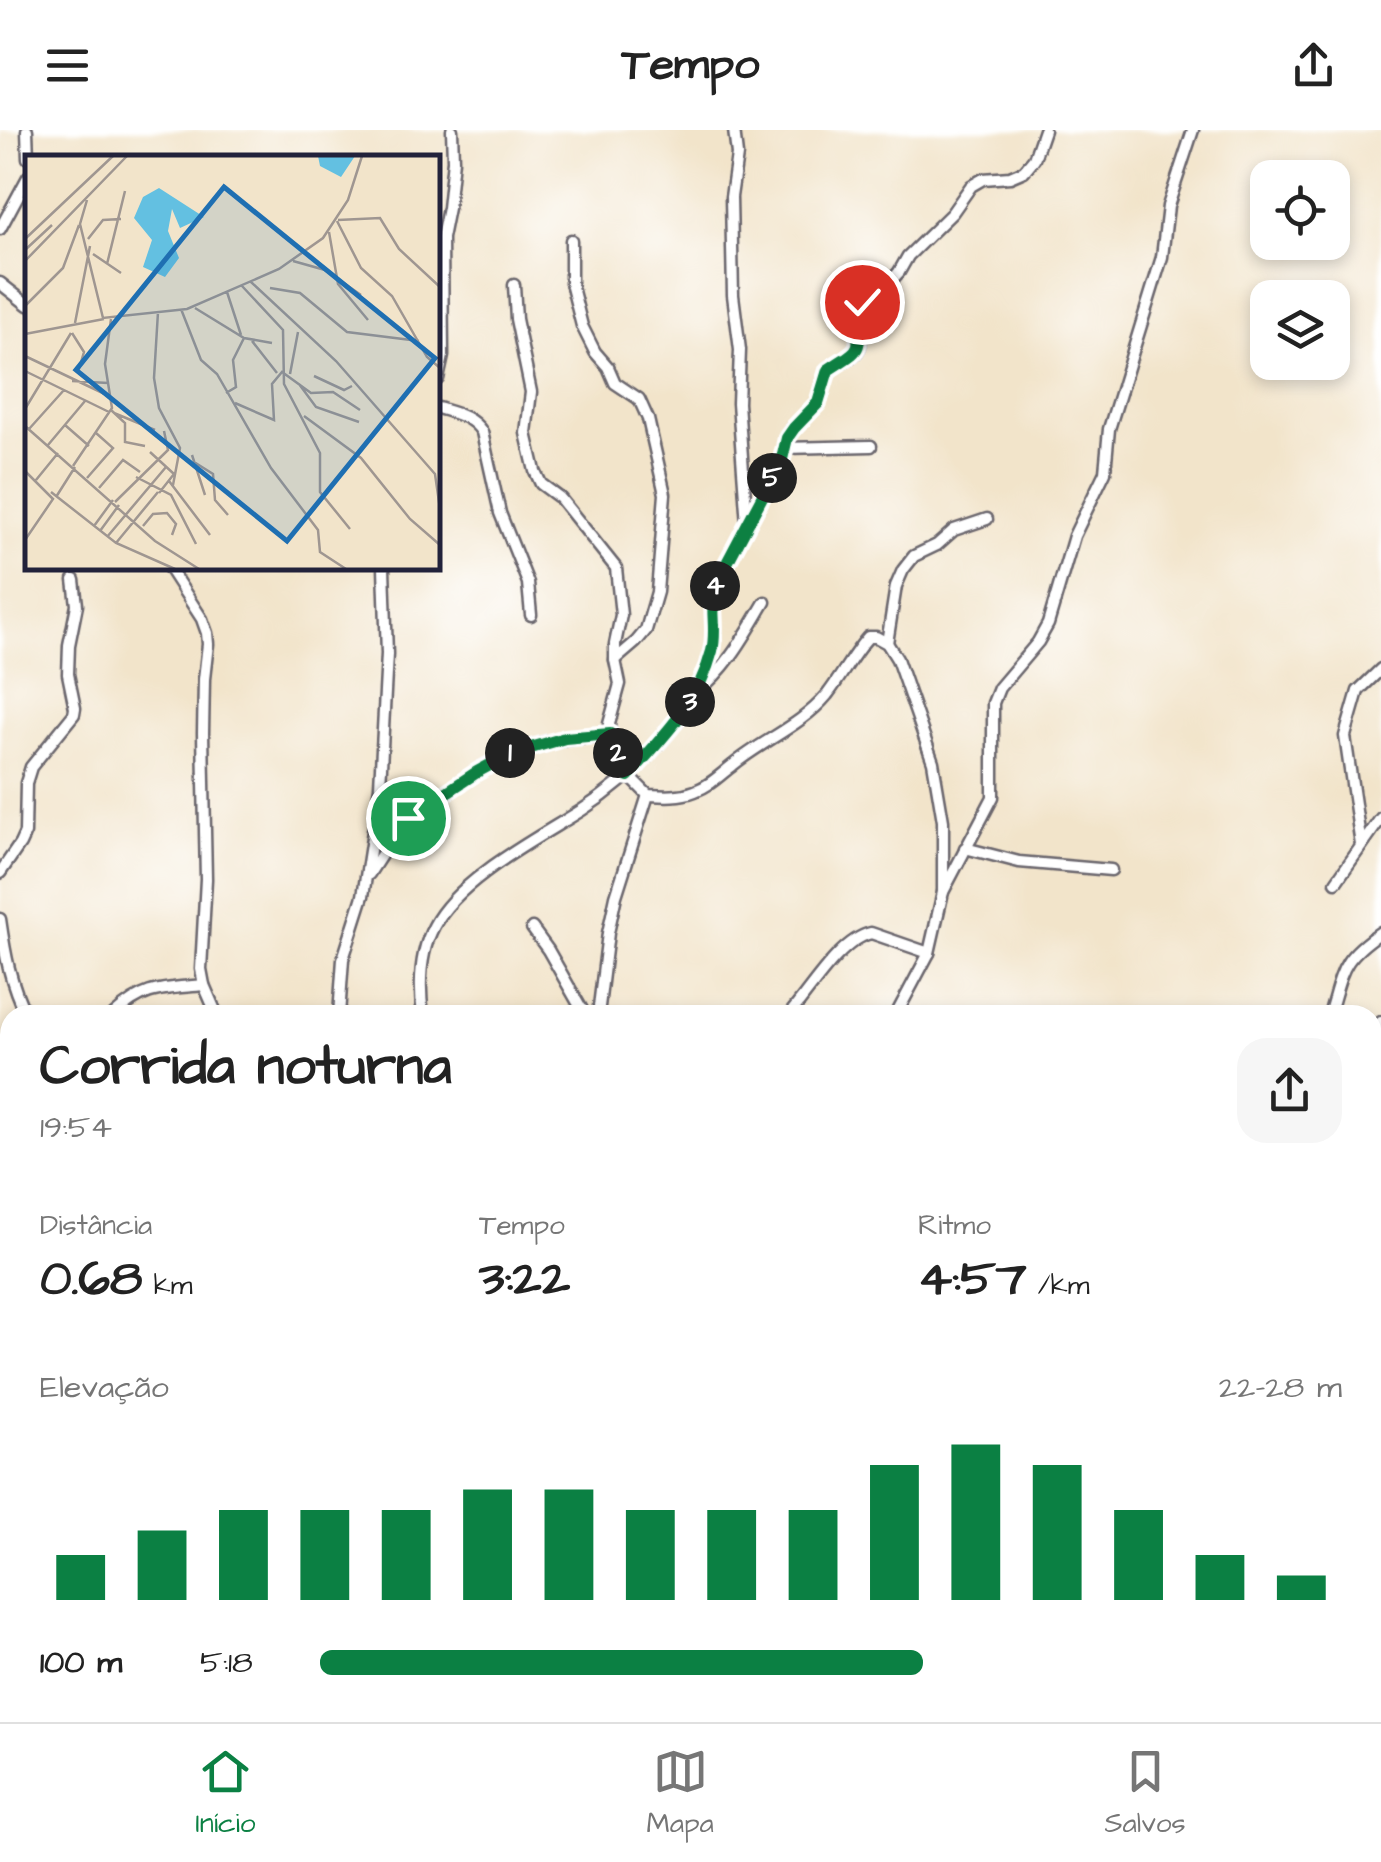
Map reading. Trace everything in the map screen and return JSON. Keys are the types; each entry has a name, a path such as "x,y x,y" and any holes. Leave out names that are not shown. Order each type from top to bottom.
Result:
{"street":[{"path":"27,130 28,155"},
{"path":"440,371 444,356 442,238 451,176 452,130"},
{"path":"734,130 734,295 748,524"},
{"path":"696,694 712,649 712,595 718,580 782,459 794,428 818,403 828,370 857,352 857,307 891,282 908,256 952,214 972,186 983,179 1024,171 1034,159 1044,130"},
{"path":"901,1005 928,953 943,892 993,797 993,703 999,688 1038,642 1048,624 1074,536 1105,472 1109,430 1162,257 1168,206 1193,130"},
{"path":"0,228 25,182"},
{"path":"571,240 571,283 582,326 615,383 639,399 648,419 665,494 656,592 646,630 614,660"},
{"path":"0,283 25,303"},
{"path":"514,284 516,319 532,392 526,433 534,471 541,484 560,498 616,568 621,615 614,660 620,684 609,724 628,776 648,795 672,797 718,780 733,764 812,711 868,637 876,637 887,643 897,659 933,762 943,821 943,892"},
{"path":"440,409 464,416 482,432 500,513 528,583 531,615"},
{"path":"784,448 871,446"},
{"path":"887,643 896,586 914,556 954,530 987,519"},
{"path":"170,570 202,620 208,644 204,679 206,879 200,952 204,985 213,1005"},
{"path":"340,1005 343,959 364,896 380,786 387,654 384,570"},
{"path":"0,873 24,833 27,776 74,714 68,674 77,605 74,580"},
{"path":"421,1005 424,958 433,926 446,908 505,858 628,776 696,694 733,657 766,602"},
{"path":"1361,846 1345,736 1358,691 1381,669"},
{"path":"366,880 408,818 477,772 510,754 547,742 610,734"},
{"path":"599,1005 616,896 648,795"},
{"path":"1336,882 1381,818"},
{"path":"965,848 1019,862 1111,870"},
{"path":"0,920 10,980 21,1005"},
{"path":"532,928 580,1005"},
{"path":"1332,1005 1349,958 1381,932"},
{"path":"796,1005 835,957 865,934 928,953"},
{"path":"127,1005 156,989 204,985"}],"route":[{"path":"408,818 498,759 565,738 610,734 628,776 674,725 696,694 712,649 712,595 718,580 782,459 787,438 818,403 828,370 857,352 860,345 855,312 862,302"}]}
